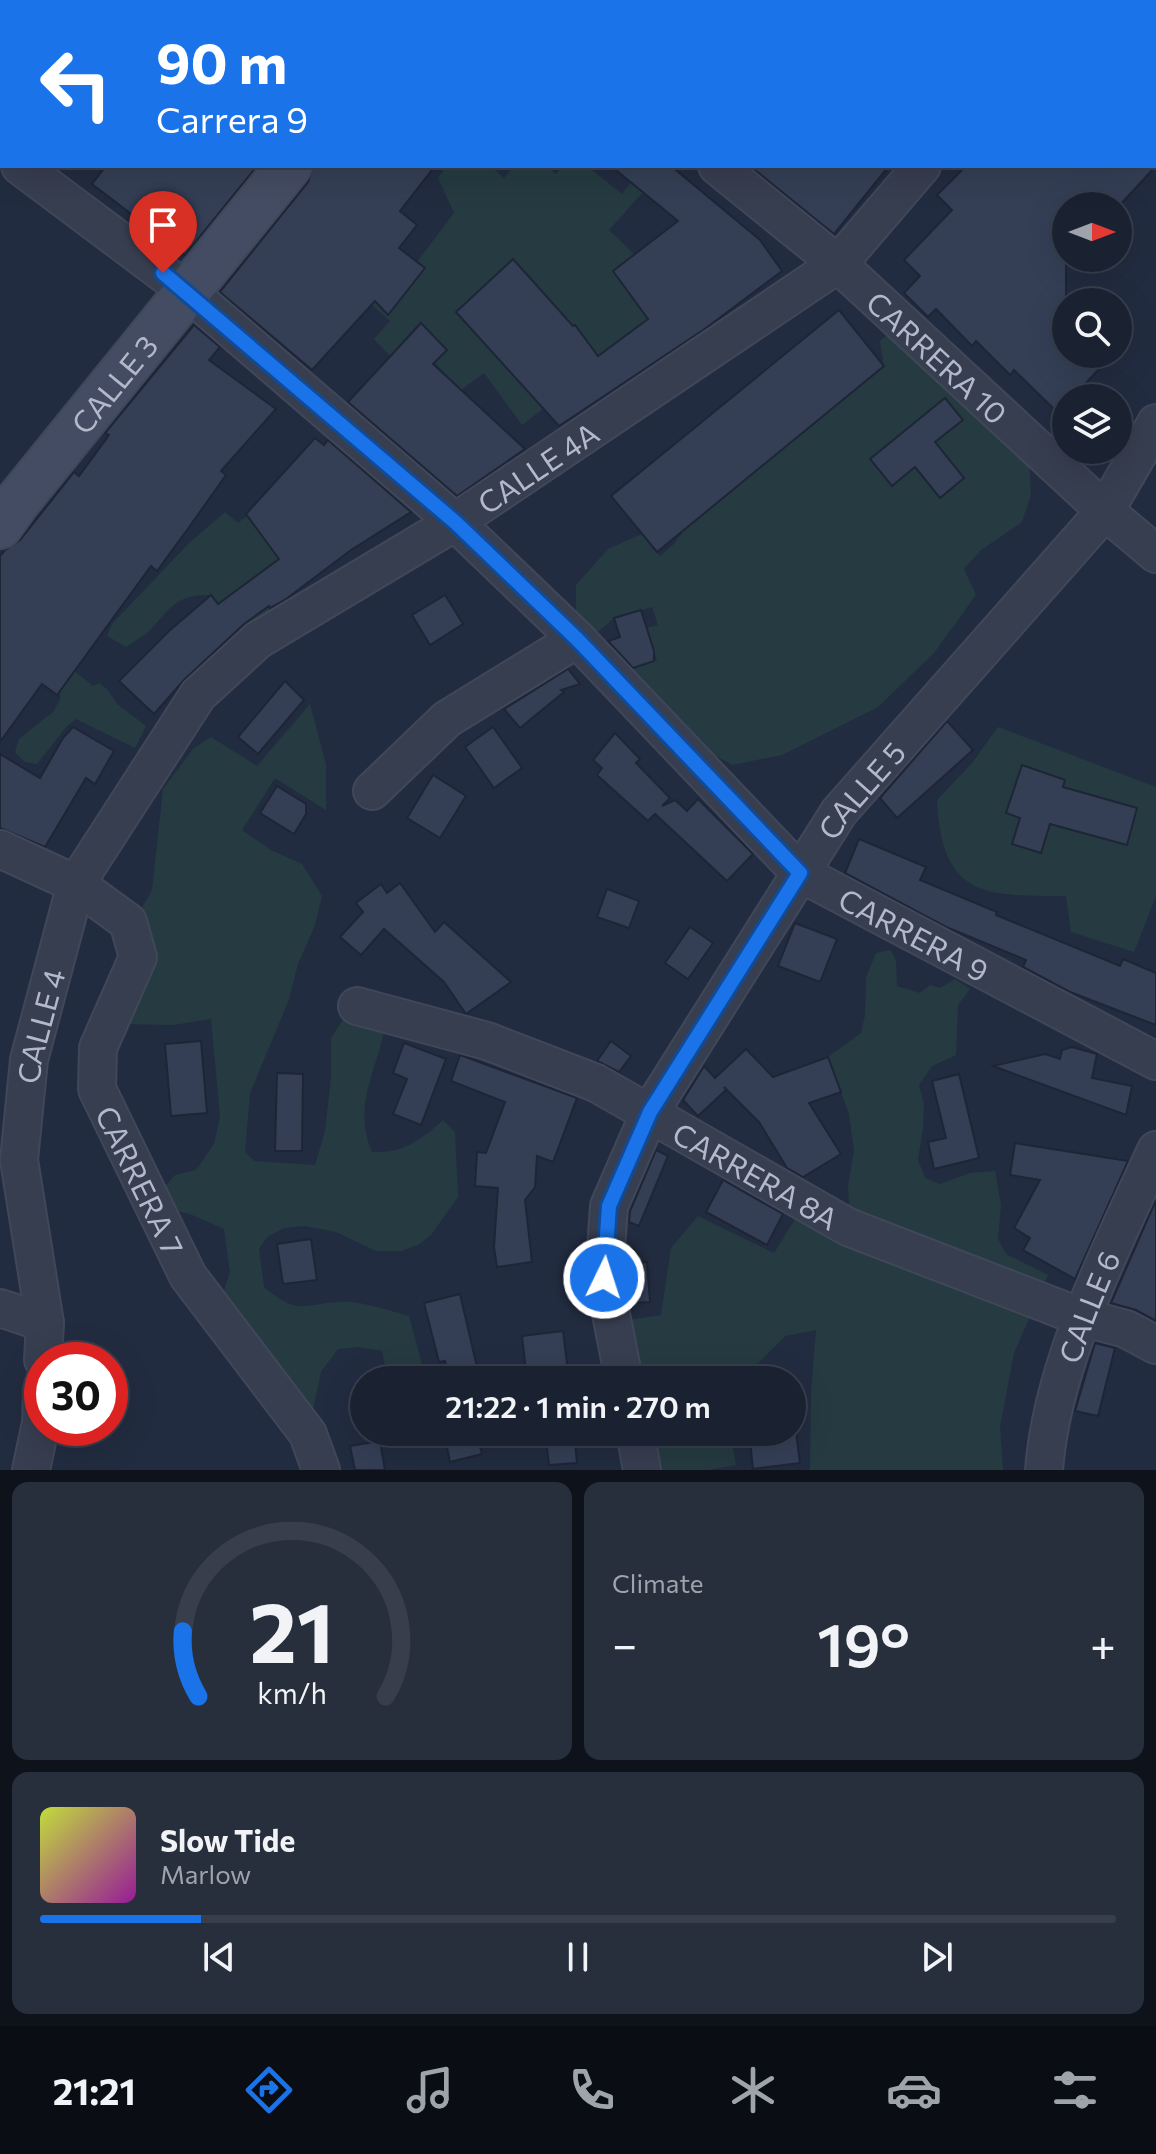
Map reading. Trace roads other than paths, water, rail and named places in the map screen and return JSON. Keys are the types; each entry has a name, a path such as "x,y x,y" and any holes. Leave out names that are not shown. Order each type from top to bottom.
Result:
{"main road":[{"name":"CALLE 3","path":"0,526 287,168"}],"street":[{"name":"CARRERA 9","path":"23,168 187,291 455,522 577,639 800,873 1156,1061"},
{"name":"CARRERA 10","path":"719,168 838,264 1105,511 1156,554"},
{"name":"CALLE 4A","path":"76,884 198,695 258,640 455,522 838,264 920,168"},
{"name":"CALLE 5","path":"621,1366 604,1278 609,1206 650,1112 839,812 1105,511 1156,423"},
{"path":"372,791 447,719 577,639"},
{"path":"0,849 76,884"},
{"name":"CALLE 4","path":"44,1342 45,1323 19,1160 29,1060 76,884"},
{"name":"CARRERA 7","path":"76,884 128,922 138,957 98,1048 97,1089 188,1276 308,1434 321,1470"},
{"name":"CARRERA 8A","path":"357,1006 487,1041 596,1083 848,1227 1081,1317 1126,1329 1156,1345"},
{"name":"CALLE 6","path":"1044,1470 1047,1436 1081,1317 1156,1150"},
{"path":"0,1308 45,1323"},
{"path":"31,1470 36,1446"},
{"path":"638,1446 642,1470"}]}
